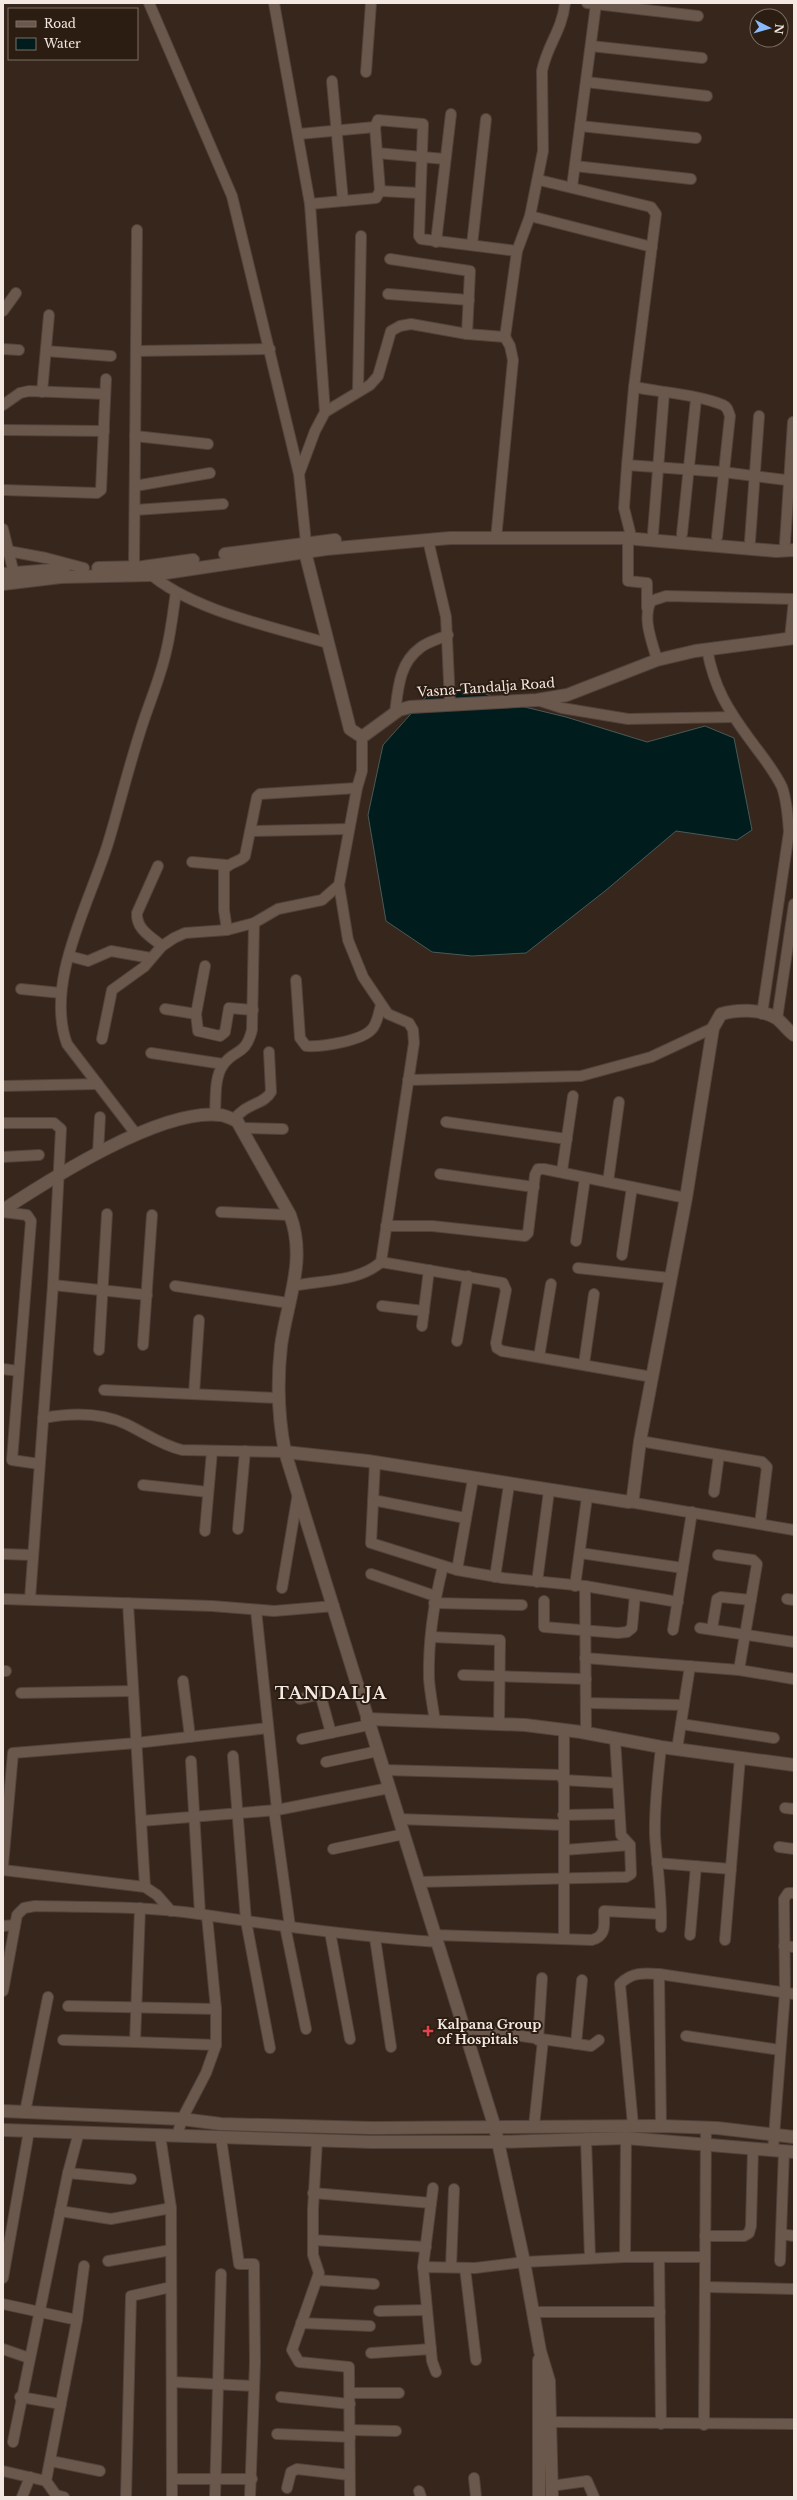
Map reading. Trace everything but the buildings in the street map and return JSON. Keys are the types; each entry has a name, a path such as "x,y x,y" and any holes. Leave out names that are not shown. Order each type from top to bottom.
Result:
{"street":[{"path":"149,3 232,196 270,348 298,474 306,548 327,643 350,729 362,737 362,771 357,788 339,885 348,940 363,977 381,1005 388,1014 409,1022 413,1030 414,1043 381,1262 373,1269 360,1274 293,1286"},
{"path":"274,3 279,39 299,134 310,204 325,412"},
{"path":"366,72 371,3"},
{"path":"496,534 513,360 510,346 505,337 517,251 530,216 539,180 543,150 542,71 544,60 560,30 565,3"},
{"path":"572,187 591,46 591,4 698,16"},
{"path":"591,46 702,58"},
{"path":"332,81 338,130 343,201"},
{"path":"586,82 707,96"},
{"path":"436,242 451,114"},
{"path":"472,246 486,119"},
{"path":"310,204 376,198 380,191 375,127 376,123 380,120 423,124 419,236 424,241 517,251"},
{"path":"580,126 696,138"},
{"path":"299,134 375,127"},
{"path":"377,153 445,159"},
{"path":"575,166 691,179"},
{"path":"539,180 651,207 656,214 634,387 624,508 629,535 628,581 647,583 647,618 657,660"},
{"path":"380,191 420,193"},
{"path":"530,216 652,247"},
{"path":"137,230 135,510 143,570"},
{"path":"358,391 361,236"},
{"path":"390,260 470,271 467,334"},
{"path":"3,311 16,293"},
{"path":"388,294 469,300"},
{"path":"42,392 49,315"},
{"path":"298,474 315,431 325,412 370,385 378,376 391,332 400,326 411,324 467,334 505,337"},
{"path":"136,351 270,348"},
{"path":"3,350 19,350"},
{"path":"46,351 111,356"},
{"path":"3,490 97,493 101,490 103,482 106,378"},
{"path":"634,387 696,399 724,406 728,409 730,416 717,537"},
{"path":"3,405 20,393 42,392 105,394"},
{"path":"653,533 664,393"},
{"path":"682,534 690,470 696,399"},
{"path":"750,541 760,416"},
{"path":"791,545 793,422"},
{"path":"3,430 104,431"},
{"path":"135,436 208,444"},
{"path":"627,465 723,472 791,481"},
{"path":"135,486 210,473"},
{"path":"135,510 223,504"},
{"path":"3,529 8,574 84,568 143,570 176,592 234,615 327,643"},
{"path":"3,584 143,570 449,530 496,534 682,534 791,545"},
{"path":"306,548 496,534"},
{"path":"629,535 776,551 791,545"},
{"path":"428,540 448,635 450,703"},
{"path":"6,552 84,568"},
{"path":"136,1134 67,1044 61,1028 59,1006 69,956 108,842 141,727 159,680 167,650 176,592"},
{"path":"647,610 652,601 666,596 794,599 792,638"},
{"path":"395,713 400,676 410,658 420,648 448,635"},
{"name":"Vasna-Tandalja Road","path":"362,737 395,713 410,707 450,703 537,700 567,695 657,660 707,649 792,638"},
{"path":"707,649 717,688 733,717 769,764 782,788 788,812 790,832 762,1014"},
{"path":"537,700 562,708 628,719 733,717"},
{"path":"192,862 227,865 242,860 245,856 252,831 258,797 260,794 357,788"},
{"path":"252,831 349,829"},
{"path":"227,865 224,870 224,910 227,930"},
{"path":"158,866 137,913 137,921 139,927 162,946"},
{"path":"102,1039 112,990 151,958 162,946 185,933 227,930 254,924 278,909 322,900 339,885"},
{"path":"785,1024 794,904"},
{"path":"215,1114 217,1088 224,1064 249,1044 252,1030 254,924"},
{"path":"69,956 88,961 111,951 151,958"},
{"path":"206,966 196,1014 198,1031 220,1036 225,1032 229,1008 253,1010"},
{"path":"296,980 300,1038 302,1044 306,1046 354,1039 364,1035 373,1028 381,1005"},
{"path":"21,989 61,993"},
{"path":"165,1009 196,1014"},
{"path":"629,1502 633,1497 640,1441 686,1198 713,1028 721,1014 733,1010 762,1014 785,1024 794,1036"},
{"path":"408,1080 581,1076 651,1057 713,1028"},
{"path":"269,1052 271,1092 268,1098 240,1112 238,1124 290,1215 296,1231 298,1250 293,1286 288,1303 281,1347 278,1398 280,1426 285,1452 495,2128 524,2262 540,2351 549,2381 552,2491 587,2481 594,2497"},
{"path":"151,1053 224,1064"},
{"path":"3,1086 98,1084"},
{"path":"562,1171 573,1096"},
{"path":"608,1182 619,1102"},
{"path":"3,1211 59,1174 98,1153 136,1134 176,1121 204,1114 215,1114 238,1124 282,1129"},
{"path":"98,1153 100,1117"},
{"path":"446,1122 566,1139"},
{"path":"3,1123 59,1125 60,1130 53,1285 30,1599"},
{"path":"3,1157 39,1156"},
{"path":"386,1226 432,1226 525,1236 528,1233 538,1169 562,1171 585,1178 686,1198"},
{"path":"440,1174 534,1187"},
{"path":"576,1241 585,1178"},
{"path":"622,1255 632,1187"},
{"path":"3,1211 27,1215 31,1221 12,1460 39,1464"},
{"path":"220,1212 290,1215"},
{"path":"98,1350 107,1214"},
{"path":"143,1345 152,1215"},
{"path":"381,1262 500,1281 505,1286 497,1348 502,1351 584,1364 652,1378"},
{"path":"578,1268 670,1278"},
{"path":"422,1326 430,1270"},
{"path":"457,1341 468,1276"},
{"path":"539,1357 552,1284"},
{"path":"53,1285 147,1295"},
{"path":"175,1286 288,1303"},
{"path":"584,1364 594,1294"},
{"path":"382,1306 424,1311"},
{"path":"194,1394 199,1320"},
{"path":"3,1369 19,1371"},
{"path":"104,1390 278,1398"},
{"path":"43,1418 93,1415 124,1423 166,1446 182,1450 285,1452 375,1462 587,1497 692,1512 794,1530"},
{"path":"640,1441 762,1462 767,1467 760,1524"},
{"path":"205,1531 212,1451"},
{"path":"238,1529 245,1451"},
{"path":"714,1492 719,1455"},
{"path":"375,1462 371,1543 457,1570 495,1577 580,1586 678,1602"},
{"path":"457,1570 473,1479"},
{"path":"495,1577 509,1484"},
{"path":"143,1485 208,1492"},
{"path":"282,1588 298,1491"},
{"path":"537,1582 549,1491"},
{"path":"586,1732 586,1658 580,1586 580,1553 587,1497"},
{"path":"373,1500 465,1518"},
{"path":"673,1630 692,1512"},
{"path":"580,1553 683,1568"},
{"path":"3,1554 33,1554"},
{"path":"718,1555 753,1560 757,1564 739,1670"},
{"path":"435,1722 429,1679 435,1599 443,1566"},
{"path":"371,1574 435,1599 522,1605"},
{"path":"544,1602 544,1627 585,1632 627,1632 632,1628 635,1595"},
{"path":"712,1629 717,1599 721,1597 751,1600"},
{"path":"3,1599 128,1603 274,1611 334,1606"},
{"path":"128,1603 145,1887"},
{"path":"256,1610 287,1926 306,2029"},
{"path":"700,1628 794,1642"},
{"path":"432,1637 500,1640 499,1724"},
{"path":"586,1658 739,1670 794,1679"},
{"path":"677,1749 690,1666"},
{"path":"463,1675 586,1679"},
{"path":"183,1681 190,1737"},
{"path":"21,1693 133,1691"},
{"path":"300,1699 316,1695 321,1697 331,1733"},
{"path":"586,1703 684,1705"},
{"path":"302,1739 331,1733 368,1722 499,1724 586,1732 661,1748 794,1765"},
{"path":"681,1724 774,1738"},
{"path":"3,1865 8,1753 136,1743 268,1728"},
{"path":"564,1730 564,1939"},
{"path":"419,1882 626,1877 631,1874 630,1845 621,1835 618,1814 615,1738"},
{"path":"661,1748 655,1835 658,1863 658,1883 662,1898 661,1927"},
{"path":"326,1762 378,1751"},
{"path":"233,1756 246,1922 270,2048"},
{"path":"725,1940 740,1758"},
{"path":"177,2136 182,2119 206,2073 216,2045 216,2009 203,1915 193,1817 191,1761"},
{"path":"384,1770 563,1777 617,1783"},
{"path":"141,1821 275,1810 389,1788"},
{"path":"399,1819 563,1820 618,1814"},
{"path":"333,1849 404,1834"},
{"path":"564,1850 630,1845"},
{"path":"779,1847 794,1849"},
{"path":"658,1863 731,1869"},
{"path":"690,1935 696,1866"},
{"path":"3,1870 145,1887 158,1895 171,1911"},
{"path":"780,2261 784,2151 774,2135 780,2050 789,1993 789,1946 784,1900 788,1894 794,1893"},
{"path":"3,1988 17,1915 24,1908 35,1906 140,1908 375,1938 599,1938 604,1928 604,1911 661,1914"},
{"path":"135,2042 140,1908"},
{"path":"3,1926 15,1925"},
{"path":"330,1932 350,2039"},
{"path":"375,1938 391,2047"},
{"path":"633,2125 620,1984 627,1976 640,1973 659,1974 789,1993"},
{"path":"659,1974 661,2126"},
{"path":"534,2126 540,2040 542,1978"},
{"path":"576,2044 582,1980"},
{"path":"24,2112 48,1996"},
{"path":"68,2006 216,2009"},
{"path":"465,2028 540,2040 591,2046 599,2040"},
{"path":"686,2036 780,2050"},
{"path":"63,2040 216,2045"},
{"path":"3,2111 182,2119 220,2124 372,2128 495,2128 633,2125 706,2128 794,2137"},
{"path":"704,2425 706,2128"},
{"path":"3,2130 317,2141 498,2142 586,2138 626,2138 706,2143 784,2151"},
{"path":"3,2278 29,2131"},
{"path":"13,2442 20,2398 38,2312 68,2173 79,2132"},
{"path":"160,2135 171,2208 172,2497"},
{"path":"221,2138 239,2264 254,2264 254,2386 252,2479 250,2497"},
{"path":"586,2138 590,2258"},
{"path":"625,2257 626,2138"},
{"path":"317,2141 313,2193 313,2240 314,2255 320,2273 294,2343 294,2357 299,2362 349,2367 350,2497"},
{"path":"705,2236 744,2236 749,2233 751,2226 753,2148"},
{"path":"68,2173 132,2178"},
{"path":"433,2188 423,2267 431,2349 436,2372"},
{"path":"451,2267 454,2189"},
{"path":"313,2193 431,2203"},
{"path":"60,2211 111,2219 171,2208"},
{"path":"781,2234 794,2236"},
{"path":"313,2240 426,2247"},
{"path":"108,2261 171,2250"},
{"path":"659,2257 661,2424"},
{"path":"423,2267 465,2268 524,2262 590,2258 705,2257"},
{"path":"46,2481 77,2320 84,2266"},
{"path":"465,2268 476,2360"},
{"path":"215,2497 217,2479 217,2384 221,2274"},
{"path":"317,2280 374,2284"},
{"path":"705,2287 794,2288"},
{"path":"126,2497 131,2296 171,2288"},
{"path":"3,2304 77,2320"},
{"path":"379,2311 427,2310"},
{"path":"534,2312 660,2312"},
{"path":"301,2323 370,2326"},
{"path":"3,2349 29,2358"},
{"path":"371,2353 431,2349"},
{"path":"539,2497 540,2351"},
{"path":"172,2382 254,2386"},
{"path":"350,2393 399,2393"},
{"path":"281,2397 350,2404"},
{"path":"20,2398 61,2404"},
{"path":"551,2422 704,2425 794,2424"},
{"path":"277,2434 396,2431"},
{"path":"51,2461 100,2471"},
{"path":"288,2488 291,2472 297,2469 349,2475"},
{"path":"3,2471 46,2481 58,2496"},
{"path":"22,2497 30,2477"},
{"path":"474,2478 476,2497"},
{"path":"172,2479 252,2479"}],"water":[{"path":"435,687 477,690 504,702 566,717 647,742 705,726 734,738 752,830 737,840 676,831 605,891 526,953 472,956 432,952 386,921 368,815 383,745"}],"place":[{"name":"Kalpana Group of Hospitals","path":"428,2031"}],"district":[{"name":"TANDALJA","path":"331,1693"}]}
